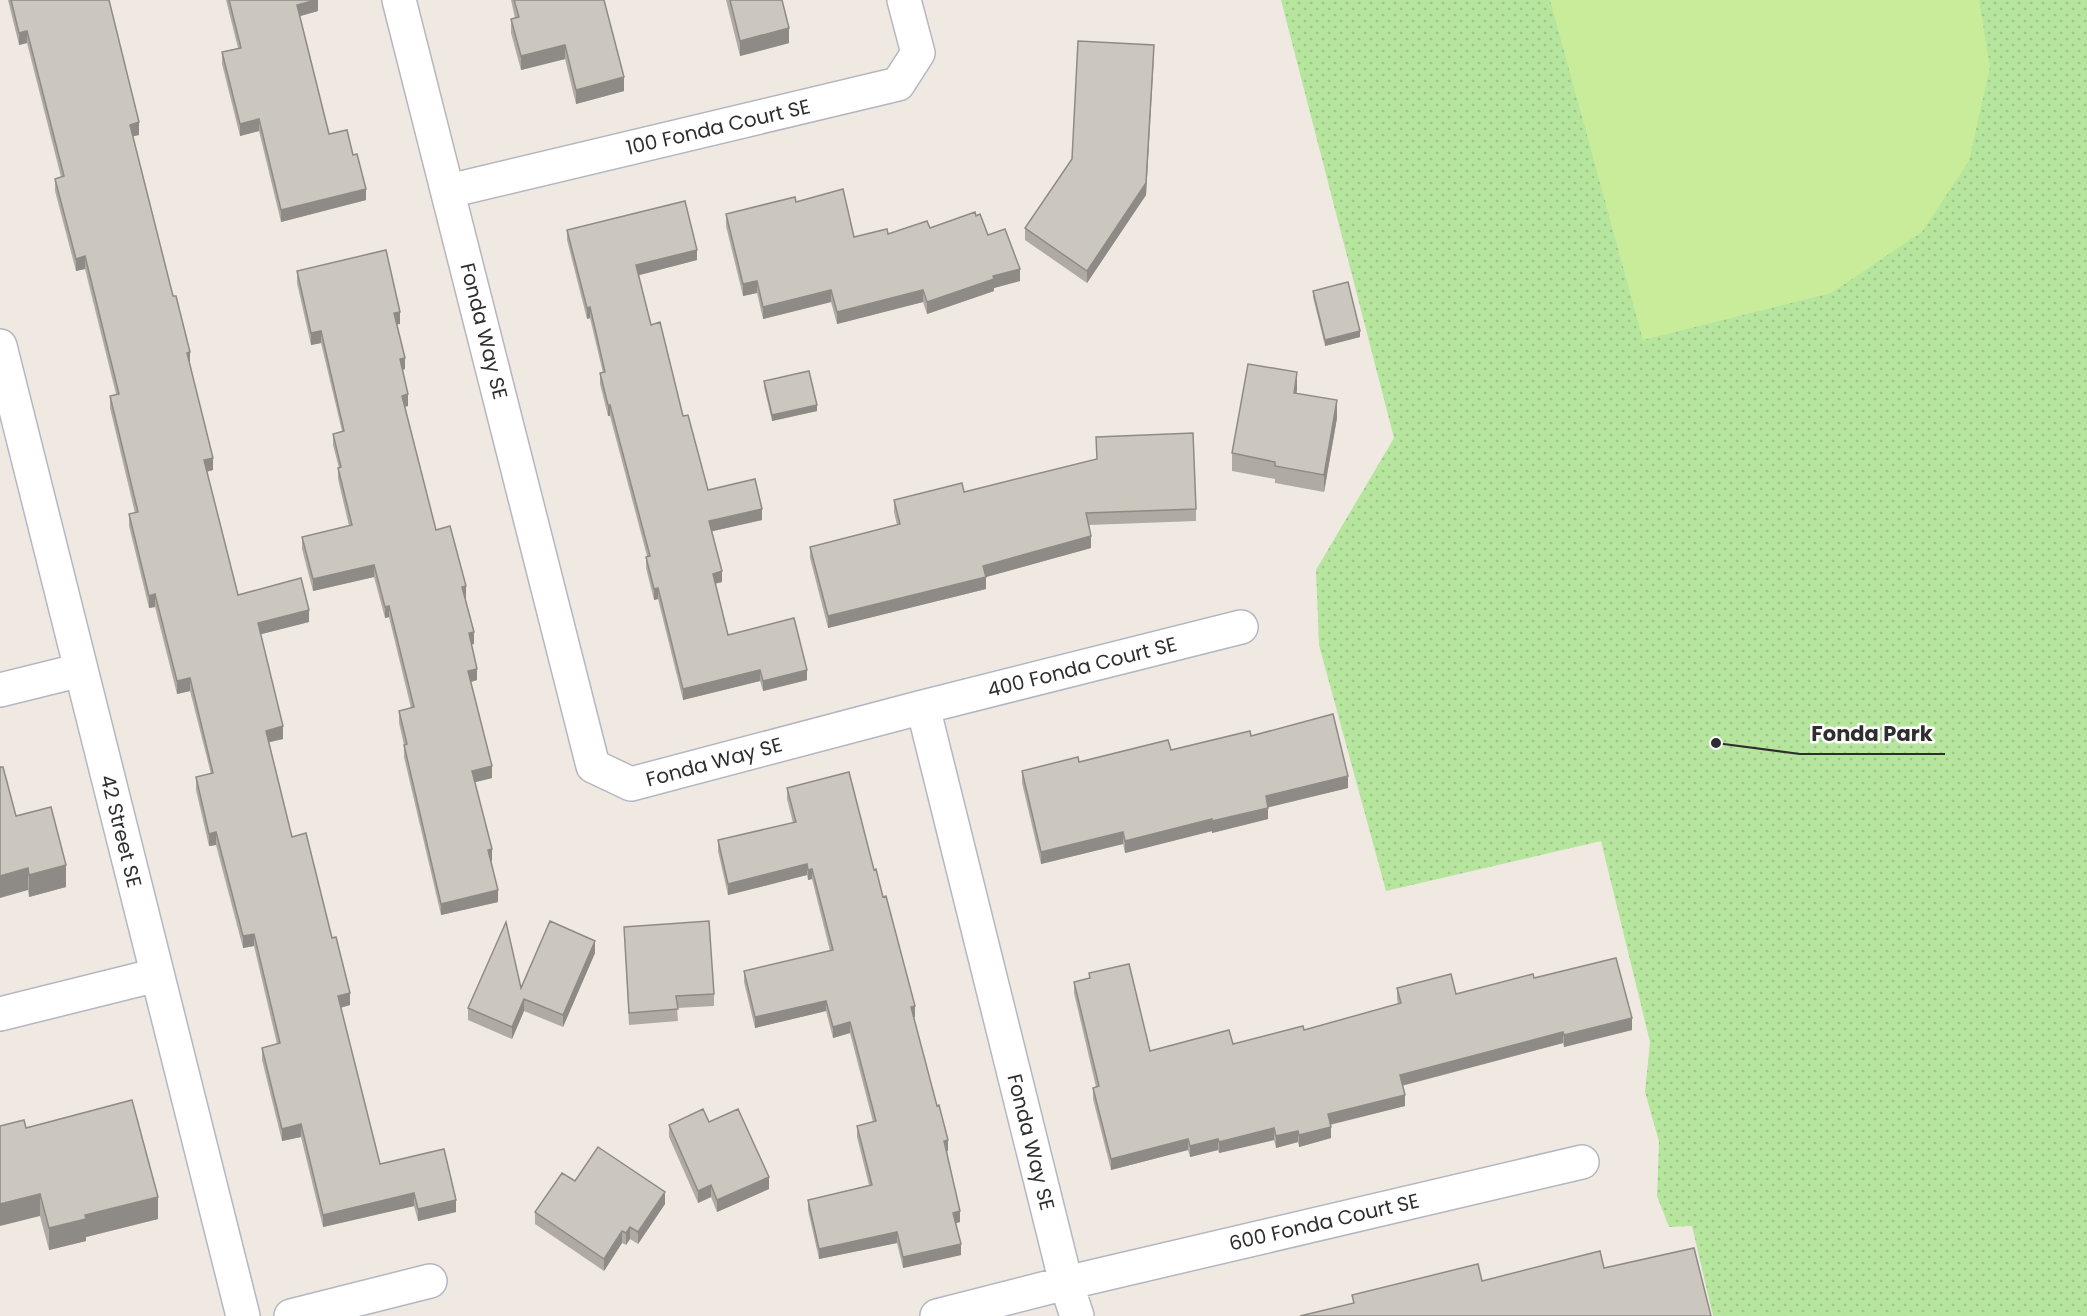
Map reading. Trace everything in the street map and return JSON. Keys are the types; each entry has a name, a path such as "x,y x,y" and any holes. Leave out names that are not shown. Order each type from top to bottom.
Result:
{"street":[{"name":"Fonda Way SE","path":"399,0 593,766 631,784 923,706 1066,1283 1077,1316"},
{"name":"100 Fonda Court SE","path":"449,191 898,84 918,53 904,0"},
{"name":"42 Street SE","path":"0,346 243,1316"},
{"name":"400 Fonda Court SE","path":"923,706 1240,627"},
{"path":"0,690 81,670"},
{"path":"0,1014 157,975"},
{"name":"600 Fonda Court SE","path":"937,1316 1066,1283 1581,1162"},
{"path":"291,1316 430,1281"}],"green space":[{"path":"1281,0 2087,0 2087,1316 1713,1316 1692,1226 1669,1227 1657,1196 1659,1142 1645,1092 1650,1042 1601,841 1386,891 1319,645 1316,570 1394,438"},
{"path":"1550,0 1979,0 1990,67 1969,161 1922,232 1831,293 1643,340"}],"building":[{"path":"11,0 109,0 139,122 130,125 173,296 176,296 190,352 187,353 213,458 204,460 238,595 301,578 309,610 258,623 283,726 266,731 292,837 306,833 332,938 336,937 350,993 338,996 380,1164 444,1149 456,1200 418,1209 414,1193 323,1215 301,1124 282,1129 262,1048 280,1043 254,934 243,936 216,832 209,834 196,777 213,773 190,678 177,681 155,594 149,596 129,514 138,512 110,396 119,394 85,256 76,259 55,179 64,176 27,31 19,33"},
{"path":"229,0 316,0 297,5 329,134 347,130 353,155 357,154 366,189 281,210 259,119 240,124 222,52 241,48"},
{"path":"514,0 604,0 624,77 576,90 565,45 521,56 511,19 519,17"},
{"path":"730,0 782,0 789,28 740,41"},
{"path":"1078,41 1154,45 1146,183 1087,271 1025,228 1072,159"},
{"path":"843,189 854,237 887,229 888,234 927,221 930,228 975,212 976,216 980,214 988,235 1005,229 1020,269 993,276 994,279 927,302 923,290 837,312 831,290 763,307 757,281 743,284 726,214 795,197 796,202"},
{"path":"685,201 697,250 636,265 651,325 660,322 683,416 688,415 708,490 755,479 762,509 709,521 722,571 713,574 728,635 794,618 807,670 763,681 760,670 683,689 658,588 654,589 646,557 650,556 600,373 605,372 590,307 587,308 567,230"},
{"path":"386,250 400,312 394,313 405,358 400,359 408,394 402,396 436,530 450,526 466,586 462,587 474,632 469,633 477,669 468,671 492,766 472,771 492,849 488,850 498,890 441,904 404,745 407,744 399,711 414,707 389,606 385,607 374,565 313,579 302,537 352,525 338,468 341,467 333,434 344,431 321,331 311,333 297,271"},
{"path":"1348,282 1360,331 1325,340 1313,291"},
{"path":"1248,364 1297,372 1294,393 1337,400 1324,475 1275,466 1275,462 1232,453"},
{"path":"809,371 817,405 772,415 764,381"},
{"path":"1193,433 1196,509 1086,513 1091,536 983,566 986,577 828,616 810,547 900,524 894,500 962,483 964,492 1097,459 1096,437"},
{"path":"1333,714 1348,776 1266,796 1268,808 1212,821 1212,819 1125,841 1123,832 1041,852 1022,771 1078,757 1079,762 1168,740 1171,750 1250,731 1251,736"},
{"path":"0,767 3,767 16,816 51,807 66,865 29,875 28,868 0,876"},
{"path":"849,772 874,870 876,869 883,897 886,896 915,1006 911,1007 948,1140 944,1141 960,1211 953,1213 961,1244 903,1257 897,1232 819,1249 808,1200 872,1185 857,1126 876,1121 850,1022 833,1027 826,1001 755,1017 744,971 833,950 812,869 808,870 807,864 728,884 718,840 796,822 787,788"},
{"path":"550,921 595,941 563,1015 524,999 512,1027 468,1008 506,922 521,988"},
{"path":"709,921 714,994 676,996 678,1009 629,1013 624,927"},
{"path":"1616,958 1632,1018 1564,1035 1563,1032 1400,1075 1405,1095 1328,1114 1331,1127 1299,1135 1298,1131 1276,1136 1274,1128 1219,1142 1218,1139 1190,1146 1188,1139 1111,1159 1093,1088 1099,1086 1074,982 1090,978 1089,973 1129,964 1150,1051 1229,1030 1233,1044 1303,1026 1304,1030 1401,1003 1397,988 1451,974 1456,994 1533,974 1534,978"},
{"path":"132,1100 158,1197 85,1215 86,1219 49,1228 40,1194 0,1204 0,1126 24,1120 26,1128"},
{"path":"703,1109 709,1122 738,1109 769,1177 717,1200 711,1185 698,1191 669,1125"},
{"path":"598,1147 665,1192 638,1232 630,1227 626,1233 622,1231 604,1259 535,1212 562,1173 575,1181"},
{"path":"1694,1248 1711,1316 1300,1316 1354,1303 1352,1295 1478,1264 1482,1281 1600,1251 1604,1268"}],"place":[{"name":"Fonda Park","path":"1716,743"}]}
